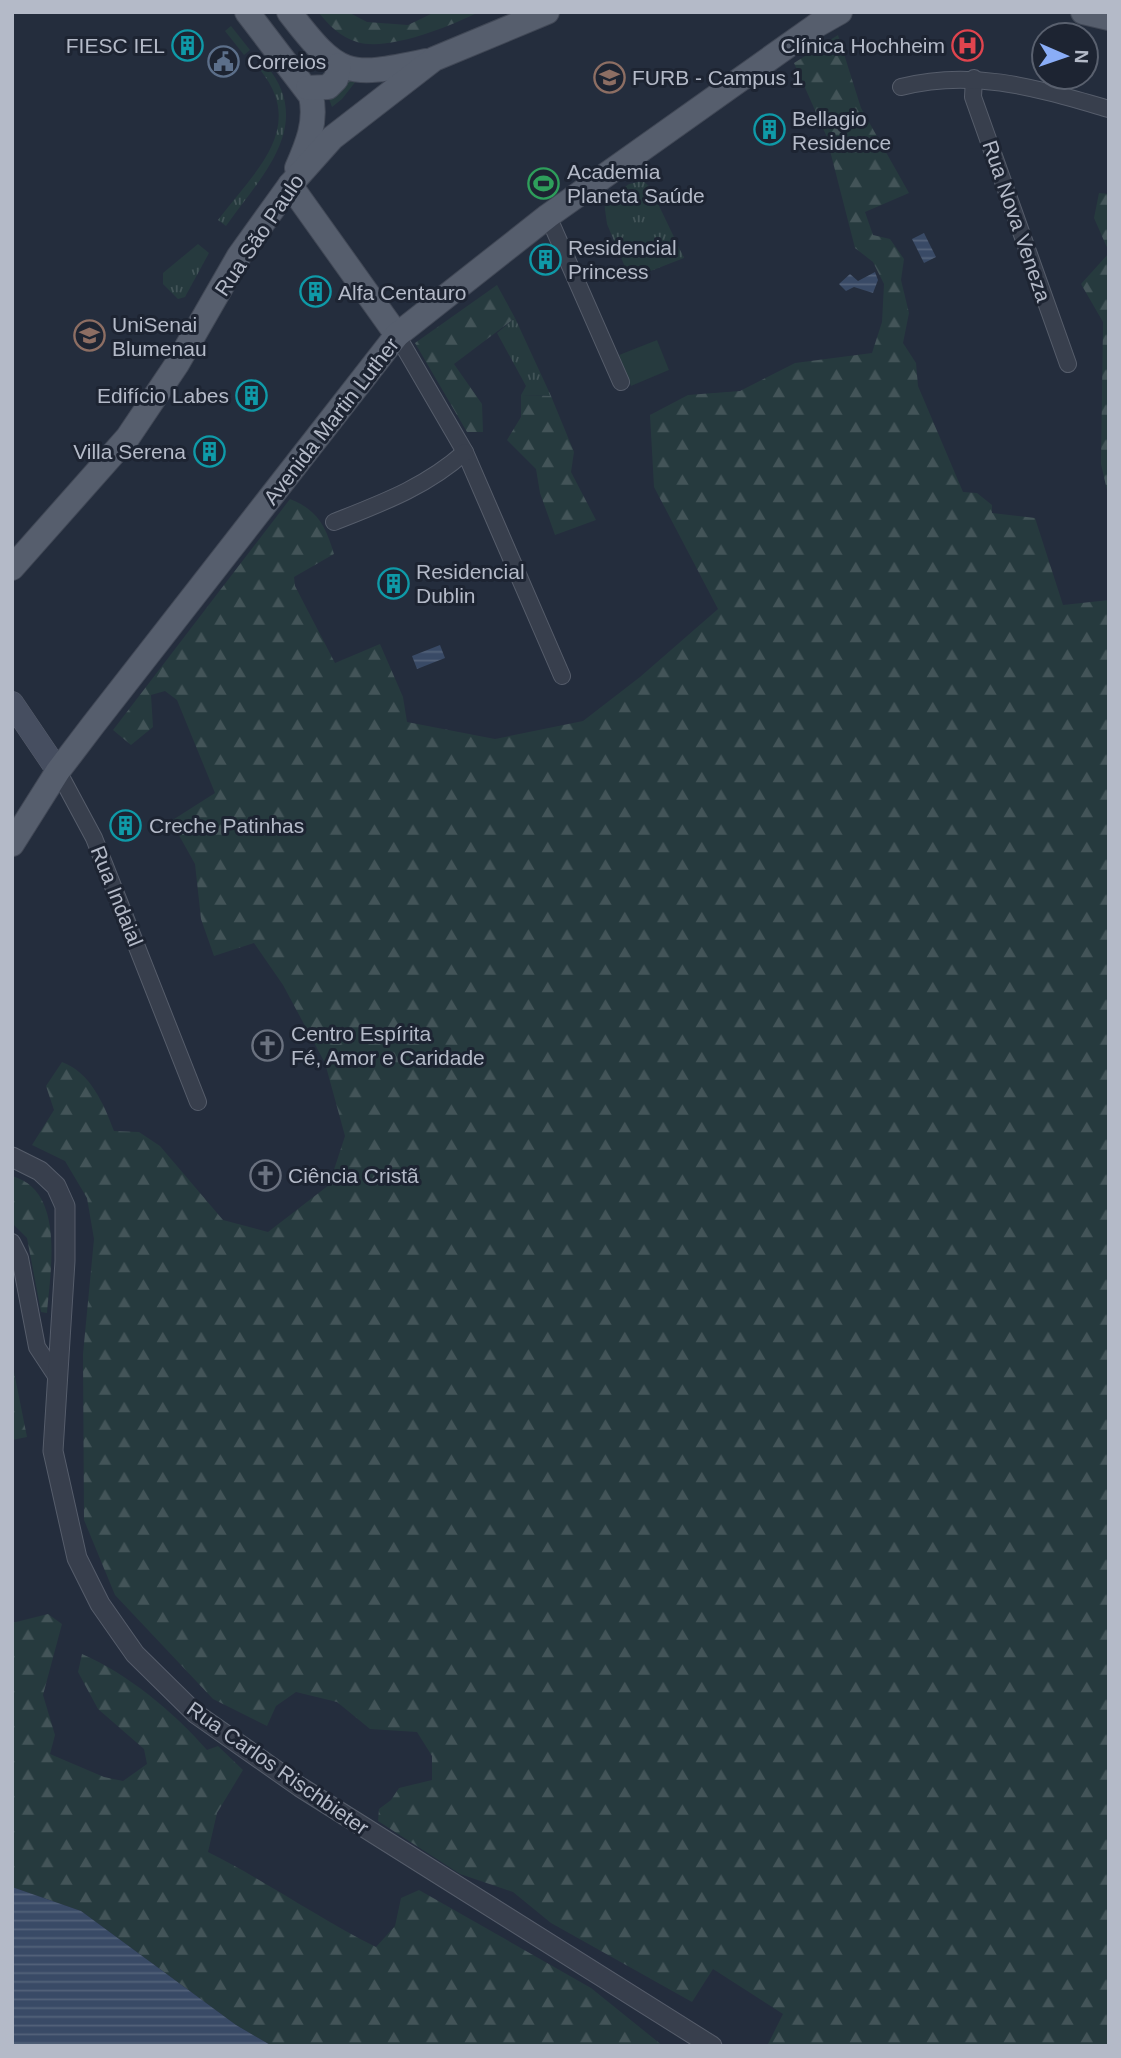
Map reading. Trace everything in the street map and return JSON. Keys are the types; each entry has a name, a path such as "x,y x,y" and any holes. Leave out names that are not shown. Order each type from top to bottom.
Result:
{"main road":[{"path":"247,12 308,88 314,110 311,134 290,184 397,335"},
{"path":"289,12 322,54 349,69 383,70 434,60"},
{"name":"Rua São Paulo","path":"12,568 128,437 177,365 239,256 290,184 332,138 434,60 547,12"},
{"name":"Avenida Martin Luther","path":"12,844 58,771 397,335 548,216 840,12"},
{"path":"1083,12 1109,18"},
{"path":"308,88 328,87 338,74 339,65"},
{"name":"Rua Indaial","path":"12,703 58,771"}],"street":[{"path":"901,87 929,80 974,78 1021,84 1109,108"},
{"name":"Rua Nova Veneza","path":"974,78 973,97 1068,364"},
{"path":"548,216 621,382"},
{"path":"397,335 464,452 562,676"},
{"path":"334,522 418,487 444,471 464,452"},
{"name":"Rua Indaial","path":"58,771 94,838 198,1102"},
{"name":"Rua Carlos Rischbieter","path":"12,1157 40,1171 56,1186 65,1206 53,1451 77,1558 107,1615 161,1681 196,1714 310,1794 712,2046"},
{"path":"12,1242 20,1258 37,1347 58,1379"}],"green space":[{"path":"318,12 348,12 367,22 408,25 435,12 479,12 419,36 385,44 370,44 357,42 340,34"},
{"path":"231,26 250,50 244,55 225,31"},
{"path":"838,35 861,108 909,193 865,212 873,235 890,239 904,259 901,280 909,313 903,343 916,363 918,386 963,492 977,493 992,505 992,513 1035,518 1063,605 1109,600 1109,2046 767,2046 783,2014 713,1969 692,2002 551,1923 513,1892 460,1874 378,1821 379,1809 391,1800 399,1788 432,1780 432,1756 417,1732 370,1729 337,1702 296,1692 276,1706 267,1726 213,1699 115,1595 84,1520 83,1354 94,1239 87,1198 65,1161 32,1145 54,1110 46,1086 62,1062 81,1073 95,1090 114,1131 139,1132 160,1146 223,1220 268,1232 329,1185 345,1136 325,1063 283,985 254,943 214,956 201,919 195,864 171,821 215,793 177,700 165,691 151,695 153,727 131,745 113,730 290,499 308,508 320,520 334,554 294,577 295,586 335,663 380,644 403,697 407,722 495,739 583,721 640,677 718,609 654,487 650,415 688,395 740,391 795,363 872,353 882,322 884,284 873,262 855,248 826,135 794,63"},
{"path":"266,65 280,87 286,108 285,129 267,169 226,226 218,220 259,167 270,150 277,131 279,112 274,92 261,71"},
{"path":"360,76 332,107 328,96 348,77"},
{"path":"643,181 650,187 684,258 630,279 607,224 604,202 629,184"},
{"path":"1099,193 1109,194 1109,252 1094,218"},
{"path":"198,244 209,253 185,297 178,299 163,284 163,273"},
{"path":"1109,253 1109,499 1101,464 1103,322 1081,284"},
{"path":"497,285 515,318 454,364 482,404 483,432 467,432 415,343"},
{"path":"515,318 551,396 521,395 526,386 497,333"},
{"path":"657,340 669,370 631,386 619,355"},
{"path":"521,395 551,396 574,452 571,472 596,520 555,535 540,493 536,469 507,440 521,417"},
{"path":"12,1176 29,1185 41,1198 48,1215 51,1256 47,1313 41,1312 27,1238 12,1223"},
{"path":"12,1362 27,1437 12,1440"},
{"path":"48,1614 62,1624 43,1695 55,1735 50,1754 104,1777 123,1781 147,1764 144,1749 98,1709 78,1672 82,1654 133,1683 165,1708 207,1750 218,1746 243,1770 217,1813 208,1852 376,1947 395,1926 401,1898 419,1890 591,1988 663,2046 272,2046 236,2025 81,1911 12,1887 12,1623"}],"water":[{"path":"924,233 936,257 924,263 912,239"},
{"path":"875,272 878,280 873,293 854,287 846,291 839,284 850,274 858,281"},
{"path":"440,645 445,658 417,669 412,656"},
{"path":"12,1887 81,1911 236,2025 272,2046 12,2046"}],"place":[{"name":"FIESC IEL","path":"188,45"},
{"name":"Clínica Hochheim","path":"968,45"},
{"name":"Correios","path":"224,61"},
{"name":"FURB - Campus 1","path":"609,77"},
{"name":"Bellagio Residence","path":"769,130"},
{"name":"Academia Planeta Saúde","path":"544,183"},
{"name":"Residencial Princess","path":"545,259"},
{"name":"Alfa Centauro","path":"315,292"},
{"name":"UniSenai Blumenau","path":"89,336"},
{"name":"Edifício Labes","path":"252,395"},
{"name":"Villa Serena","path":"209,451"},
{"name":"Residencial Dublin","path":"393,583"},
{"name":"Creche Patinhas","path":"126,825"},
{"name":"Centro Espírita Fé, Amor e Caridade","path":"268,1045"},
{"name":"Ciência Cristã","path":"265,1175"}]}
